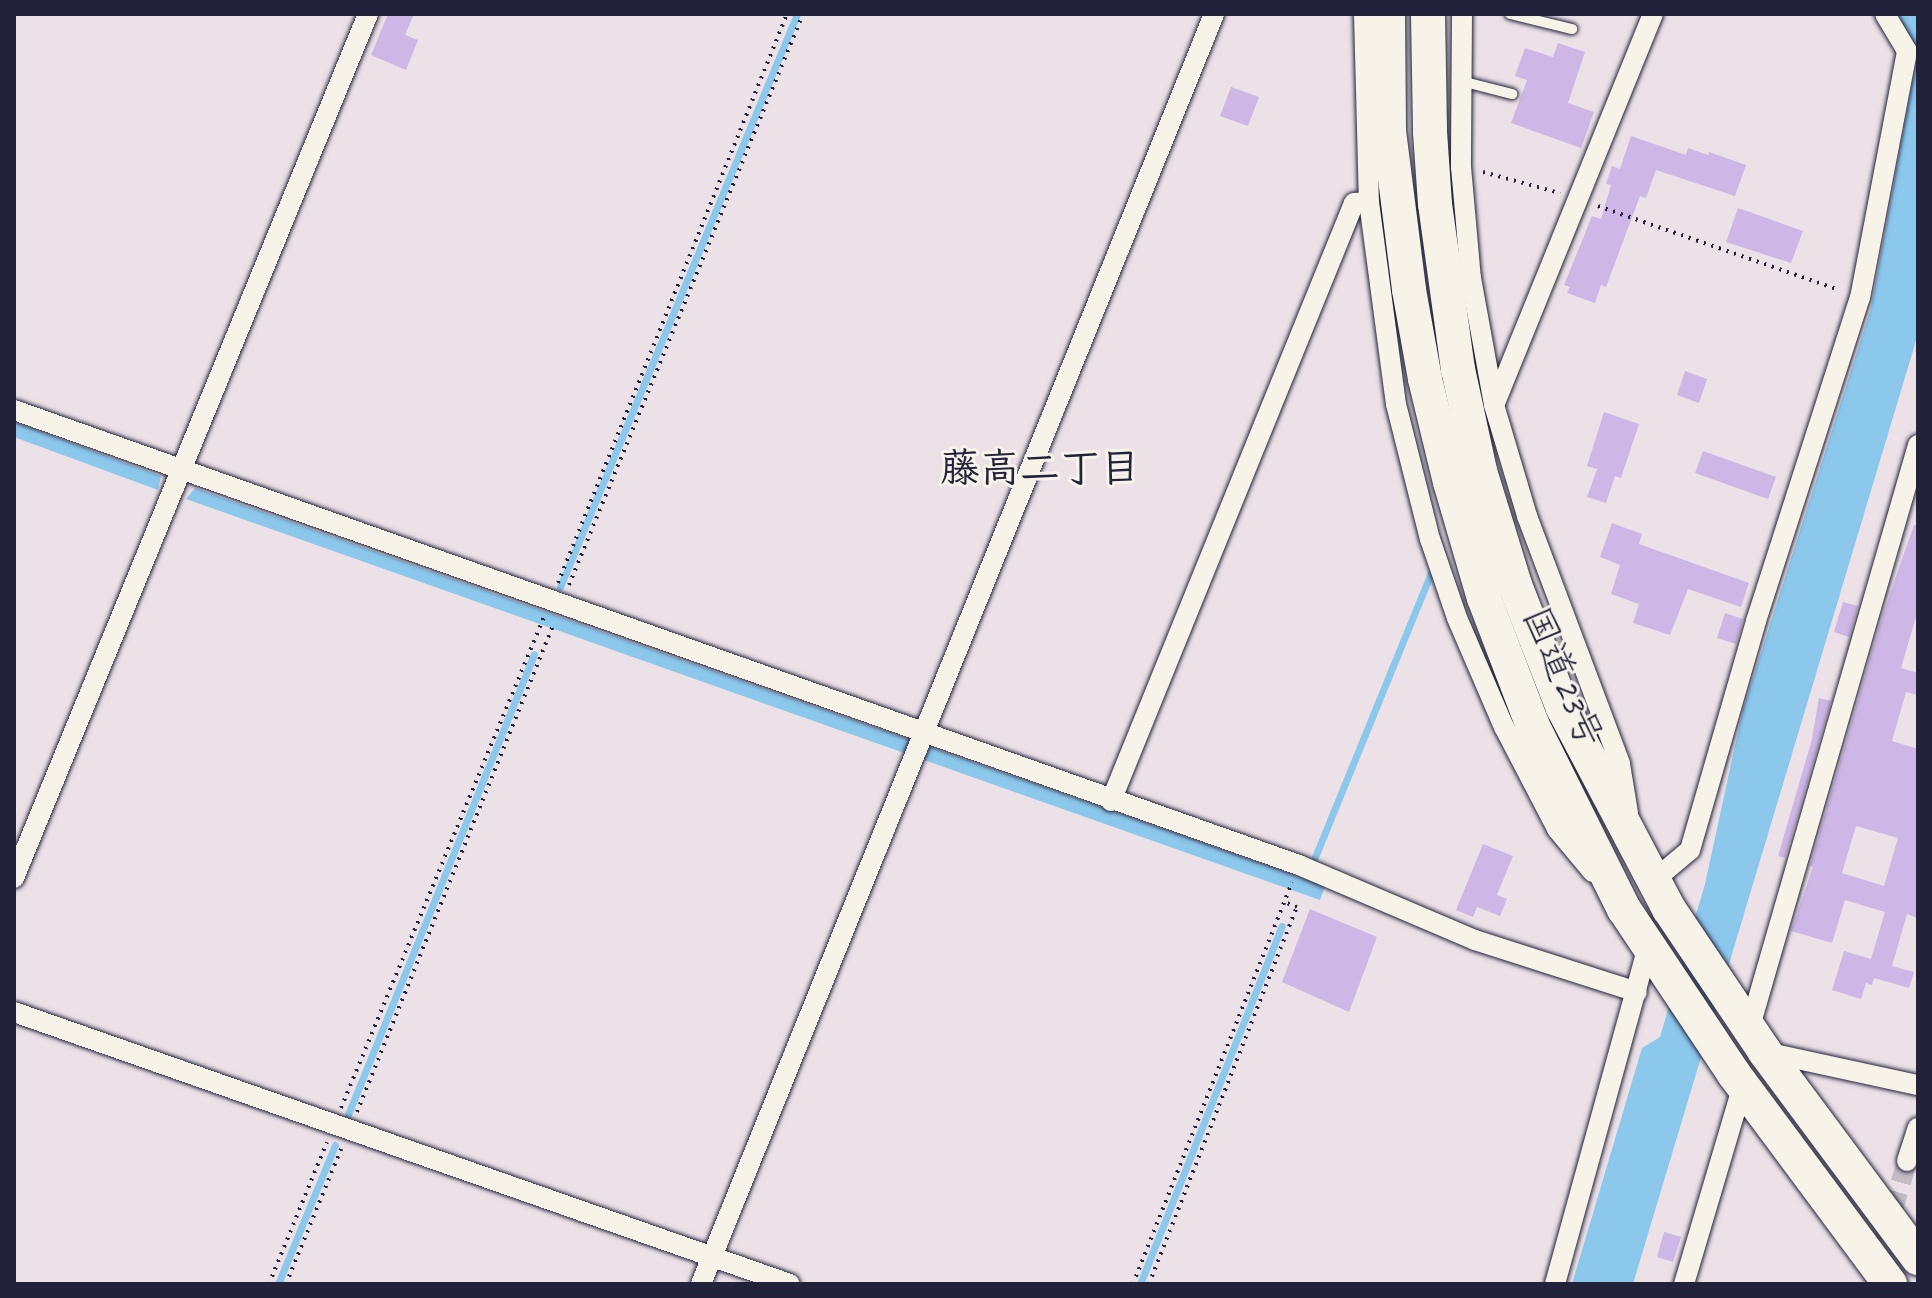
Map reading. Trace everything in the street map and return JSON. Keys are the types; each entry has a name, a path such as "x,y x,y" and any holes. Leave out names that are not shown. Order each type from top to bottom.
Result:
{"highway":[{"name":"国道23号","path":"1388,14 1391,145 1409,290 1425,379 1450,482 1484,598 1532,724 1624,909 1739,1080 1890,1284"},
{"name":"国道23号","path":"1428,14 1435,204 1458,369 1480,471 1510,571 1563,708 1634,849 1661,895 1757,1041 1918,1258"},
{"path":"1779,1131 1833,1231 1871,1284"}],"street":[{"path":"14,878 368,14"},
{"path":"701,1284 1214,14"},
{"path":"1364,14 1369,202 1396,404 1430,539 1457,618 1504,727 1557,829 1624,909"},
{"path":"1462,14 1459,80 1461,167 1471,278 1494,405 1527,516 1620,764 1634,849"},
{"path":"1494,405 1653,14"},
{"path":"1661,895 1690,850 1756,621 1860,298 1907,51 1885,14"},
{"path":"1111,801 1354,203 1369,202"},
{"path":"14,410 556,604 918,744 1111,801 1299,865 1475,940 1637,992"},
{"path":"1918,445 1757,1041 1918,1085"},
{"path":"1555,1284 1648,946"},
{"path":"14,1012 790,1284"},
{"path":"1684,1284 1739,1080"},
{"path":"1907,1161 1918,1128"}],"lane":[{"path":"1510,14 1572,29"},
{"path":"1459,80 1512,94"}],"path":[{"path":"556,604 787,14"},
{"path":"556,604 803,14"},
{"path":"1461,167 1578,199 1860,298"},
{"path":"286,1284 342,1127 539,629"},
{"path":"269,1284 342,1127 550,633"},
{"path":"1133,1284 1287,894"},
{"path":"1149,1284 1297,907 1284,902"}],"water":[{"path":"1895,14 1918,14 1918,334 1633,1284 1572,1284 1642,1048 1660,1037 1705,884 1743,709 1871,308 1917,56"},
{"path":"14,422 161,476 158,490 14,437"},
{"path":"195,488 1325,886 1320,900 186,499"}],"building":[{"path":"388,14 414,14 405,35 418,40 406,70 371,55"},
{"path":"1558,43 1585,52 1568,103 1594,112 1581,148 1511,123 1527,80 1515,76 1525,48 1553,57"},
{"path":"1231,87 1259,97 1248,126 1220,116"},
{"path":"1631,136 1686,155 1688,148 1746,165 1735,196 1656,170 1646,198 1640,196 1606,287 1601,285 1595,303 1567,293 1570,287 1564,285 1592,216 1601,219 1611,185 1606,184 1612,166 1620,169"},
{"path":"1738,208 1803,231 1791,263 1726,242"},
{"path":"1685,371 1707,379 1699,403 1677,395"},
{"path":"1604,412 1639,424 1621,478 1615,476 1606,503 1587,497 1597,469 1587,466"},
{"path":"1703,451 1776,477 1768,499 1695,473"},
{"path":"1612,523 1642,534 1639,544 1749,583 1741,607 1688,589 1670,635 1633,623 1639,604 1611,594 1620,565 1600,557"},
{"path":"1914,525 1918,525 1918,610 1901,668 1918,673 1918,695 1906,692 1892,741 1918,749 1918,918 1907,914 1892,966 1914,972 1909,988 1874,978 1872,985 1866,983 1861,999 1832,990 1844,951 1871,959 1885,912 1845,900 1832,943 1791,931 1813,867 1810,866 1883,614","holes":["1856,826 1898,838 1884,886 1842,873"]},
{"path":"1843,602 1858,606 1849,637 1834,632"},
{"path":"1725,613 1743,619 1736,644 1717,638"},
{"path":"1819,698 1831,701 1785,858 1778,856 1812,739"},
{"path":"1483,844 1513,856 1497,895 1507,899 1500,916 1477,907 1473,917 1456,910"},
{"path":"1310,909 1377,937 1349,1012 1282,982"},
{"path":"1664,1232 1681,1237 1673,1262 1657,1257"}],"waterway":[{"path":"560,587 797,14"},
{"path":"1315,857 1431,573"},
{"path":"347,1117 534,654"},
{"path":"1140,1284 1282,926"},
{"path":"278,1284 335,1145"}],"tunnel":[{"path":"1876,1269 1907,1161"}],"district":[{"name":"藤高二丁目","path":"1040,468"}]}
